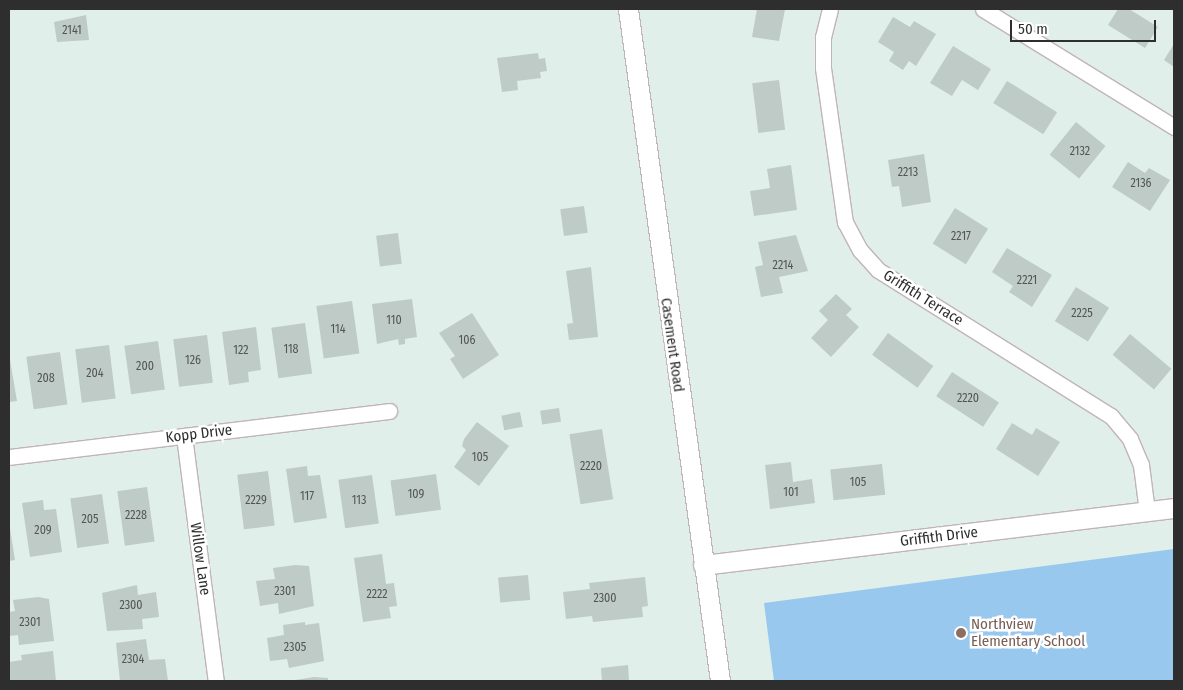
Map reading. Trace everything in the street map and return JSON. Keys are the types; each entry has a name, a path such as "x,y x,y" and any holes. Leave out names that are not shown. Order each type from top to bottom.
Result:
{"street":[{"name":"Casement Road","path":"628,9 720,681"},
{"name":"Griffith Terrace","path":"830,9 824,37 823,68 845,222 860,250 878,270 1110,416 1130,439 1140,465 1146,512"},
{"path":"983,9 1174,127"},
{"name":"Kopp Drive","path":"9,457 389,411"},
{"name":"Willow Lane","path":"184,436 216,681"},
{"name":"Griffith Drive","path":"703,565 1174,508"}],"shaded area":[{"name":"Northview Elementary School","path":"1174,549 1174,681 774,681 764,603"}],"building":[{"path":"757,9 785,9 779,41 752,37"},
{"path":"1118,9 1129,9 1158,27 1145,48 1108,25"},
{"path":"86,15 89,40 57,42 54,22"},
{"path":"893,17 910,27 914,21 936,34 916,66 909,61 903,70 889,61 894,52 878,42"},
{"path":"1174,44 1174,67 1164,60"},
{"path":"953,46 991,69 978,90 962,80 952,96 930,83"},
{"path":"538,53 539,59 545,58 547,71 540,72 541,78 517,81 518,90 502,92 497,58"},
{"path":"779,80 785,130 758,133 752,83"},
{"path":"1007,81 1057,112 1043,134 993,103"},
{"path":"1076,122 1106,146 1079,179 1050,155"},
{"path":"924,154 931,202 902,207 899,186 892,187 888,160"},
{"path":"1128,162 1145,173 1149,168 1170,180 1150,211 1112,187"},
{"path":"791,165 797,210 754,216 750,191 770,188 767,169"},
{"path":"584,206 588,233 564,236 560,209"},
{"path":"955,208 988,229 966,264 933,244"},
{"path":"398,233 402,264 380,266 376,236"},
{"path":"796,235 808,271 779,277 783,293 761,297 755,267 763,265 758,242"},
{"path":"1007,248 1052,275 1032,307 1009,292 1013,286 992,272"},
{"path":"591,267 598,337 569,340 567,324 573,323 566,271"},
{"path":"1076,287 1109,308 1088,342 1055,321"},
{"path":"836,294 852,309 846,315 859,327 831,357 811,338 828,320 819,311"},
{"path":"412,299 417,337 405,339 405,344 399,345 398,339 377,344 372,304"},
{"path":"352,301 359,353 324,358 316,306"},
{"path":"472,313 499,355 463,379 450,359 455,356 439,333"},
{"path":"305,323 312,374 278,378 271,328"},
{"path":"256,327 261,370 248,372 249,382 229,385 222,332"},
{"path":"888,333 933,366 917,388 872,355"},
{"path":"1130,334 1171,369 1154,389 1113,355"},
{"path":"207,335 213,383 179,387 173,339"},
{"path":"158,341 165,390 131,394 124,346"},
{"path":"109,345 116,399 82,403 75,349"},
{"path":"60,352 67,404 34,409 26,357"},
{"path":"9,354 17,401 9,402"},
{"path":"952,372 999,402 983,427 936,396"},
{"path":"559,408 561,422 542,425 540,411"},
{"path":"520,412 523,427 504,430 501,416"},
{"path":"477,422 509,446 479,486 454,467 466,450 462,446 464,439"},
{"path":"1012,423 1032,435 1036,428 1060,442 1038,476 996,449"},
{"path":"602,429 613,499 581,504 569,434"},
{"path":"791,462 793,482 812,479 815,503 770,509 765,465"},
{"path":"882,464 885,495 834,500 830,469"},
{"path":"307,466 308,476 320,475 327,518 294,523 286,469"},
{"path":"268,471 275,526 244,529 237,475"},
{"path":"436,474 441,510 395,516 390,480"},
{"path":"372,475 379,524 345,528 338,480"},
{"path":"147,487 155,541 125,546 117,491"},
{"path":"102,494 109,544 77,548 70,498"},
{"path":"43,500 44,510 56,509 62,552 30,557 22,503"},
{"path":"9,522 15,560 9,561"},
{"path":"382,554 386,584 394,583 397,606 389,607 391,618 363,622 354,558"},
{"path":"295,565 309,566 314,606 279,614 278,603 260,606 256,581 275,579 273,568"},
{"path":"528,575 530,600 500,603 498,578"},
{"path":"645,577 648,606 642,607 643,617 593,622 592,616 566,619 563,592 590,589 589,583"},
{"path":"137,585 138,595 156,592 159,617 142,619 143,629 107,631 102,593"},
{"path":"38,597 49,599 54,641 19,645 18,635 9,636 9,612 15,611 13,600"},
{"path":"305,622 305,625 319,623 324,661 289,668 287,659 270,661 267,638 284,635 283,625"},
{"path":"146,639 149,660 165,659 168,681 120,681 116,643"},
{"path":"53,651 56,681 9,681 9,662 22,660 21,655"},
{"path":"628,665 629,681 602,681 601,668"},
{"path":"314,677 328,678 328,681 289,681"}],"place":[{"name":"Northview Elementary School","path":"961,633"}]}
